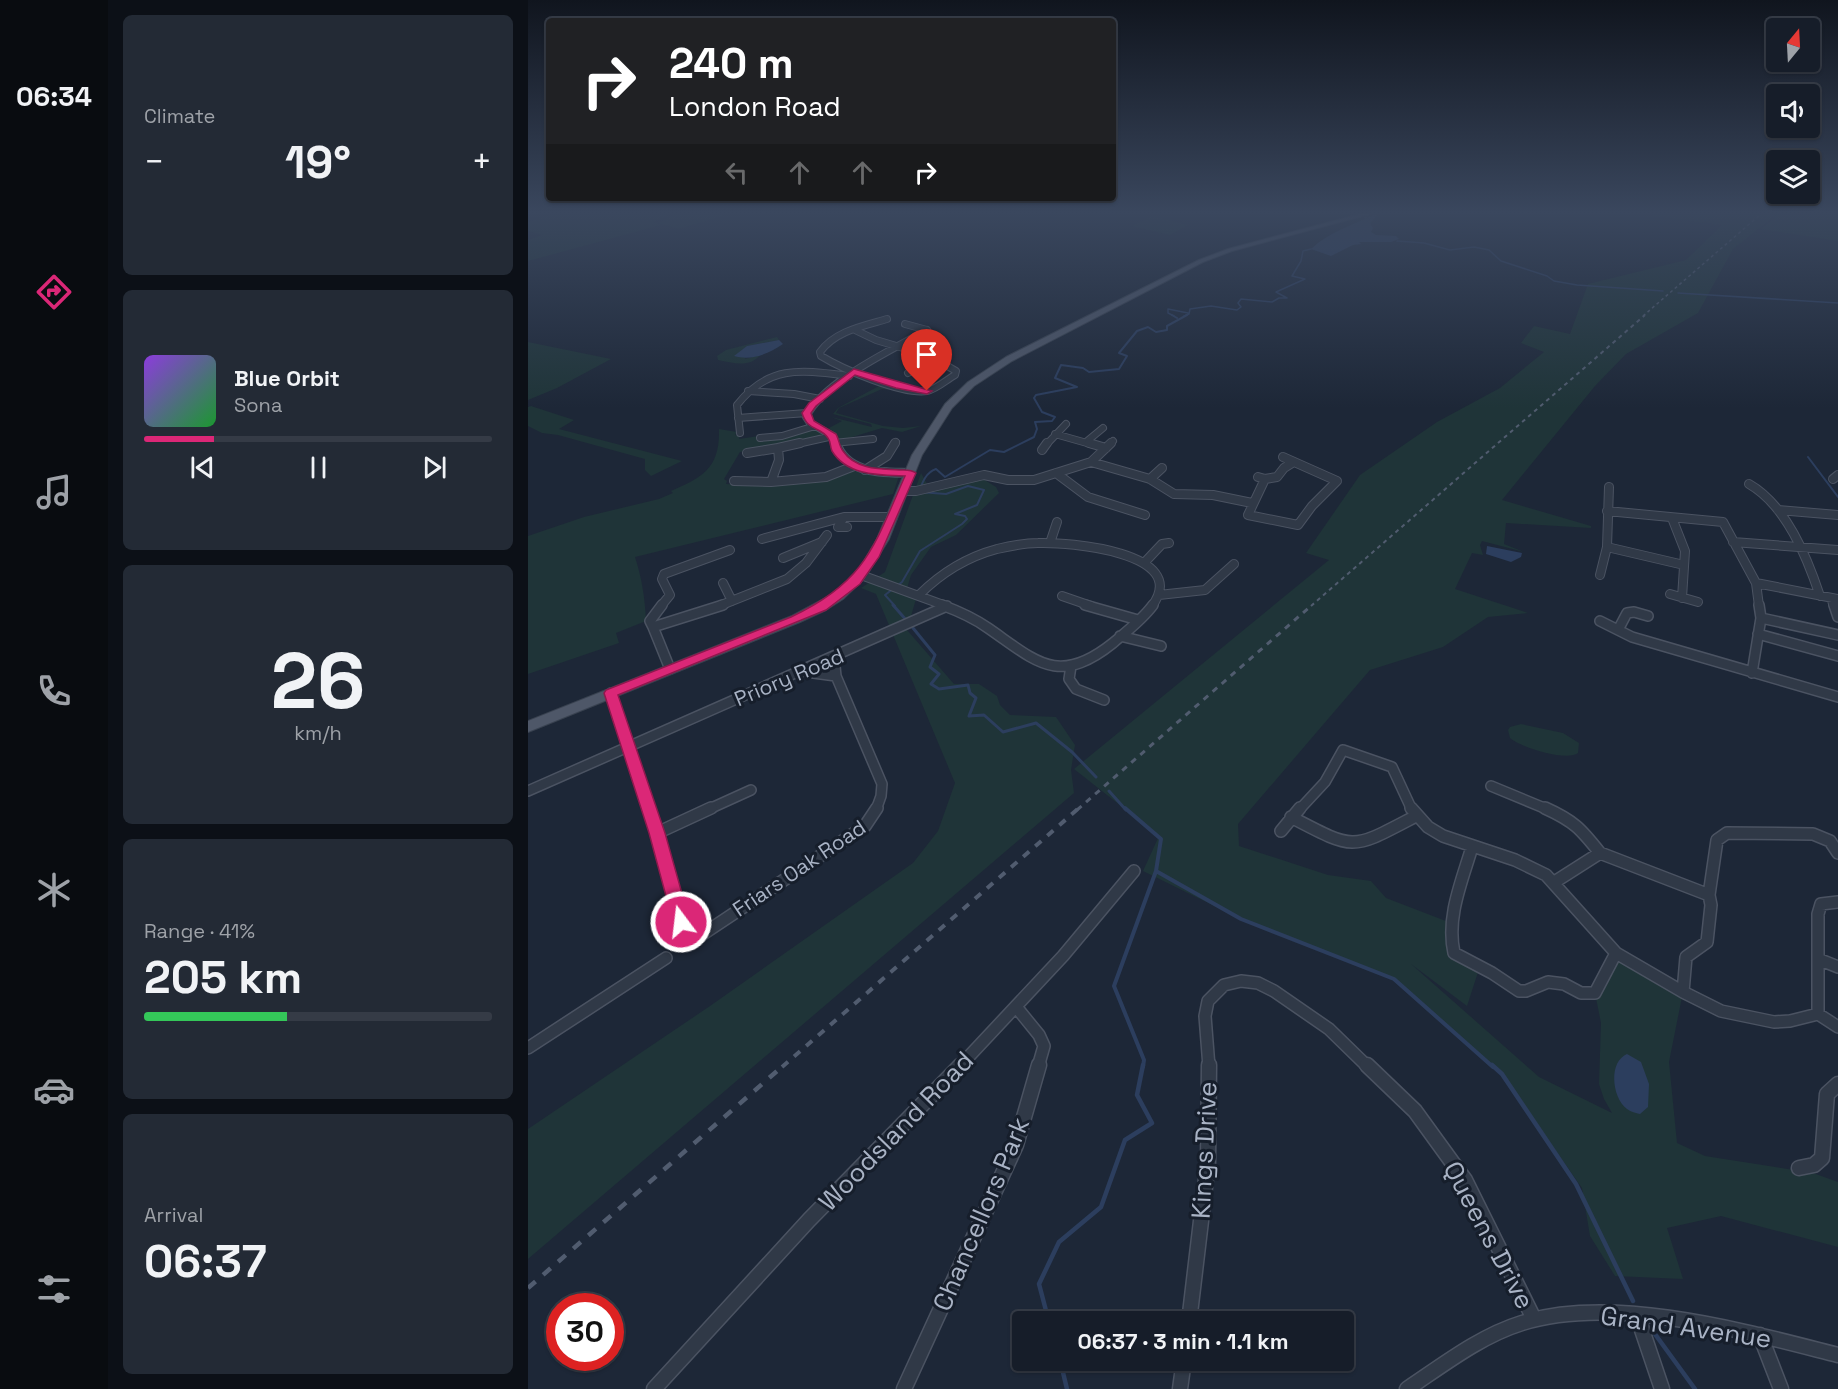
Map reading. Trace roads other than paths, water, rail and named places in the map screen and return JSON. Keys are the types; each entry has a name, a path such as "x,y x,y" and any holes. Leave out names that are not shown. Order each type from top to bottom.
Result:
{"main road":[{"path":"528,727 822,607 839,596 861,575 873,557 893,518 918,455 948,406 971,384 1009,359 1168,279"}],"street":[{"path":"851,373 827,360 820,352 826,343 887,319"},
{"path":"905,324 927,330 851,373 812,405 807,413 807,420 833,440 845,460 854,466 865,470 911,473"},
{"path":"740,433 737,405 748,391 767,377 782,372 805,370 851,373 927,391 955,375 956,371 930,356 876,340 855,330"},
{"path":"908,373 934,360"},
{"path":"748,391 794,394 820,399"},
{"path":"738,417 807,413"},
{"path":"1042,450 1066,424"},
{"path":"760,438 783,436 815,426"},
{"path":"1086,442 1103,428"},
{"path":"1055,434 1106,448"},
{"path":"747,453 833,440 873,439"},
{"path":"904,490 920,489 974,476 1018,481 1034,480 1091,462 1113,441"},
{"path":"865,470 887,456 896,442"},
{"path":"771,482 779,460 778,448"},
{"path":"1283,457 1292,463 1332,477 1336,482 1312,506 1298,525 1254,518 1247,513 1261,478 1277,477 1284,468 1292,463"},
{"path":"1091,462 1150,479 1174,494 1214,495 1251,506"},
{"path":"734,481 771,482 826,477 854,466"},
{"path":"1150,479 1162,468"},
{"path":"1056,473 1088,497 1145,515"},
{"path":"1749,484 1764,493 1778,510 1814,572 1820,596"},
{"path":"1600,575 1607,547 1609,488"},
{"path":"1778,510 1838,515"},
{"path":"1607,511 1723,522 1756,584 1761,618 1752,673"},
{"path":"762,539 844,517 893,518"},
{"path":"844,517 838,527 847,527"},
{"path":"1672,518 1685,551 1682,598"},
{"path":"1050,543 1057,522"},
{"path":"791,531 789,534 794,541"},
{"path":"653,627 732,601 788,579 806,563 825,539 783,558"},
{"path":"1733,542 1838,550"},
{"path":"861,575 947,606 976,620 1017,651 1035,661 1055,666 1071,666 1099,654 1150,609 1159,595 1161,585 1154,570 1144,563 1116,552 1050,543 1024,544 974,557 940,576 920,595"},
{"path":"1144,563 1162,544 1168,543"},
{"path":"1607,547 1684,565"},
{"path":"670,669 650,621 670,595 662,579 664,574 730,549"},
{"path":"1159,595 1205,590 1234,564"},
{"path":"723,583 732,601"},
{"path":"1756,584 1834,598 1838,617"},
{"path":"1670,594 1698,602"},
{"path":"1062,596 1138,620"},
{"name":"Priory Road","path":"528,791 947,606"},
{"path":"1618,630 1628,613 1634,612 1648,616"},
{"path":"1761,618 1838,635"},
{"path":"1600,621 1632,637 1838,698"},
{"path":"1758,634 1838,656"},
{"path":"1120,636 1161,646"},
{"name":"Friars Oak Road","path":"657,833 688,944 866,826 873,817 883,794 882,784 836,675 834,657"},
{"path":"1071,666 1069,679 1076,689 1104,700"},
{"path":"800,672 836,675"},
{"path":"611,693 657,833 751,790"},
{"path":"1281,831 1290,817 1323,784 1343,750 1392,767 1406,803 1416,816 1433,829 1472,847 1536,869 1553,883 1616,953 1721,1011 1774,1022 1790,1021 1818,1014 1838,1027"},
{"path":"1491,786 1545,807 1575,823 1600,853 1709,895"},
{"path":"1290,817 1342,842 1360,842 1416,816"},
{"path":"1683,992 1686,957 1707,942 1711,905 1709,895 1717,840 1727,833 1813,834 1830,841 1838,853"},
{"path":"1472,847 1451,923 1449,937 1454,953 1492,973 1518,991 1526,991 1548,982 1564,984 1588,994 1595,993 1616,953"},
{"path":"1553,883 1600,853"},
{"name":"Woodsland Road","path":"654,1389 812,1217 1017,1008 1103,913 1134,872"},
{"path":"1818,1014 1817,929 1821,904 1838,902"},
{"path":"528,1048 666,958"},
{"path":"1818,959 1838,967"},
{"name":"Queens Drive","path":"1224,985 1241,981 1258,983 1274,991 1329,1029 1415,1111 1465,1180 1534,1319"},
{"name":"Kings Drive","path":"1190,1311 1208,1162 1210,1082 1205,1016 1208,1001 1224,985"},
{"name":"Chancellors Park","path":"904,1389 1016,1145 1035,1083 1044,1046 1039,1035 1017,1008"},
{"path":"1799,1168 1814,1165 1822,1158 1827,1094 1838,1084"},
{"name":"Grand Avenue","path":"1407,1389 1467,1351 1534,1319 1588,1313 1637,1315 1760,1335 1838,1355"},
{"path":"1637,1315 1662,1389"},
{"path":"1760,1335 1781,1389"},
{"path":"1180,1389 1182,1371"}],"water":[{"path":"779,340 783,344 766,354 747,358 734,356 747,346"},
{"path":"1487,546 1522,553 1521,557 1511,562 1486,554"},
{"path":"1627,1054 1641,1062 1649,1084 1648,1107 1640,1114 1629,1110 1622,1104 1615,1089 1617,1064"}],"waterway":[{"path":"1184,316 1189,314 1190,309 1211,306 1237,310 1241,307 1238,303 1241,299 1272,302 1279,298 1287,298 1276,292 1304,279"},
{"path":"1551,279 1577,285 1663,291"},
{"path":"1678,293 1838,303"},
{"path":"1172,315 1168,313 1168,309 1188,313"},
{"path":"1172,315 1177,318"},
{"path":"895,606 885,595 902,582 920,551 967,519 965,516 955,514 977,505 984,490 968,486 946,494 919,492 927,475 936,469 945,477 990,450 1004,452 1034,437 1037,429 1035,422 1052,421 1055,417 1042,412 1034,398 1036,395 1077,387 1055,378 1061,365 1083,368 1089,372 1119,369 1127,356 1119,353 1137,331 1148,327 1156,332 1167,330 1167,326 1187,315"},
{"path":"1808,457 1838,497"},
{"path":"893,605 907,621"},
{"path":"913,628 935,655 930,667 939,674 931,684 939,689 968,685 970,693 976,698 969,716 984,715 1003,732 1036,723 1072,752 1096,777"},
{"path":"1109,791 1126,810"},
{"path":"1125,808 1161,839 1156,871"},
{"path":"1143,1067 1144,1060 1114,986 1156,871"},
{"path":"1156,871 1241,919 1394,979 1493,1067"},
{"path":"1046,1311 1039,1284 1059,1242 1101,1207 1125,1140 1152,1123 1137,1095 1143,1065"},
{"path":"1492,1065 1502,1074 1576,1184 1633,1301"},
{"path":"1652,1330 1695,1389"},
{"path":"1063,1371 1067,1389"}],"railway":[{"path":"1643,316 1686,279"},
{"path":"1311,606 1645,315"},
{"path":"1077,810 1312,605"},
{"path":"782,1067 1079,808"},
{"path":"528,1288 784,1065"}]}
